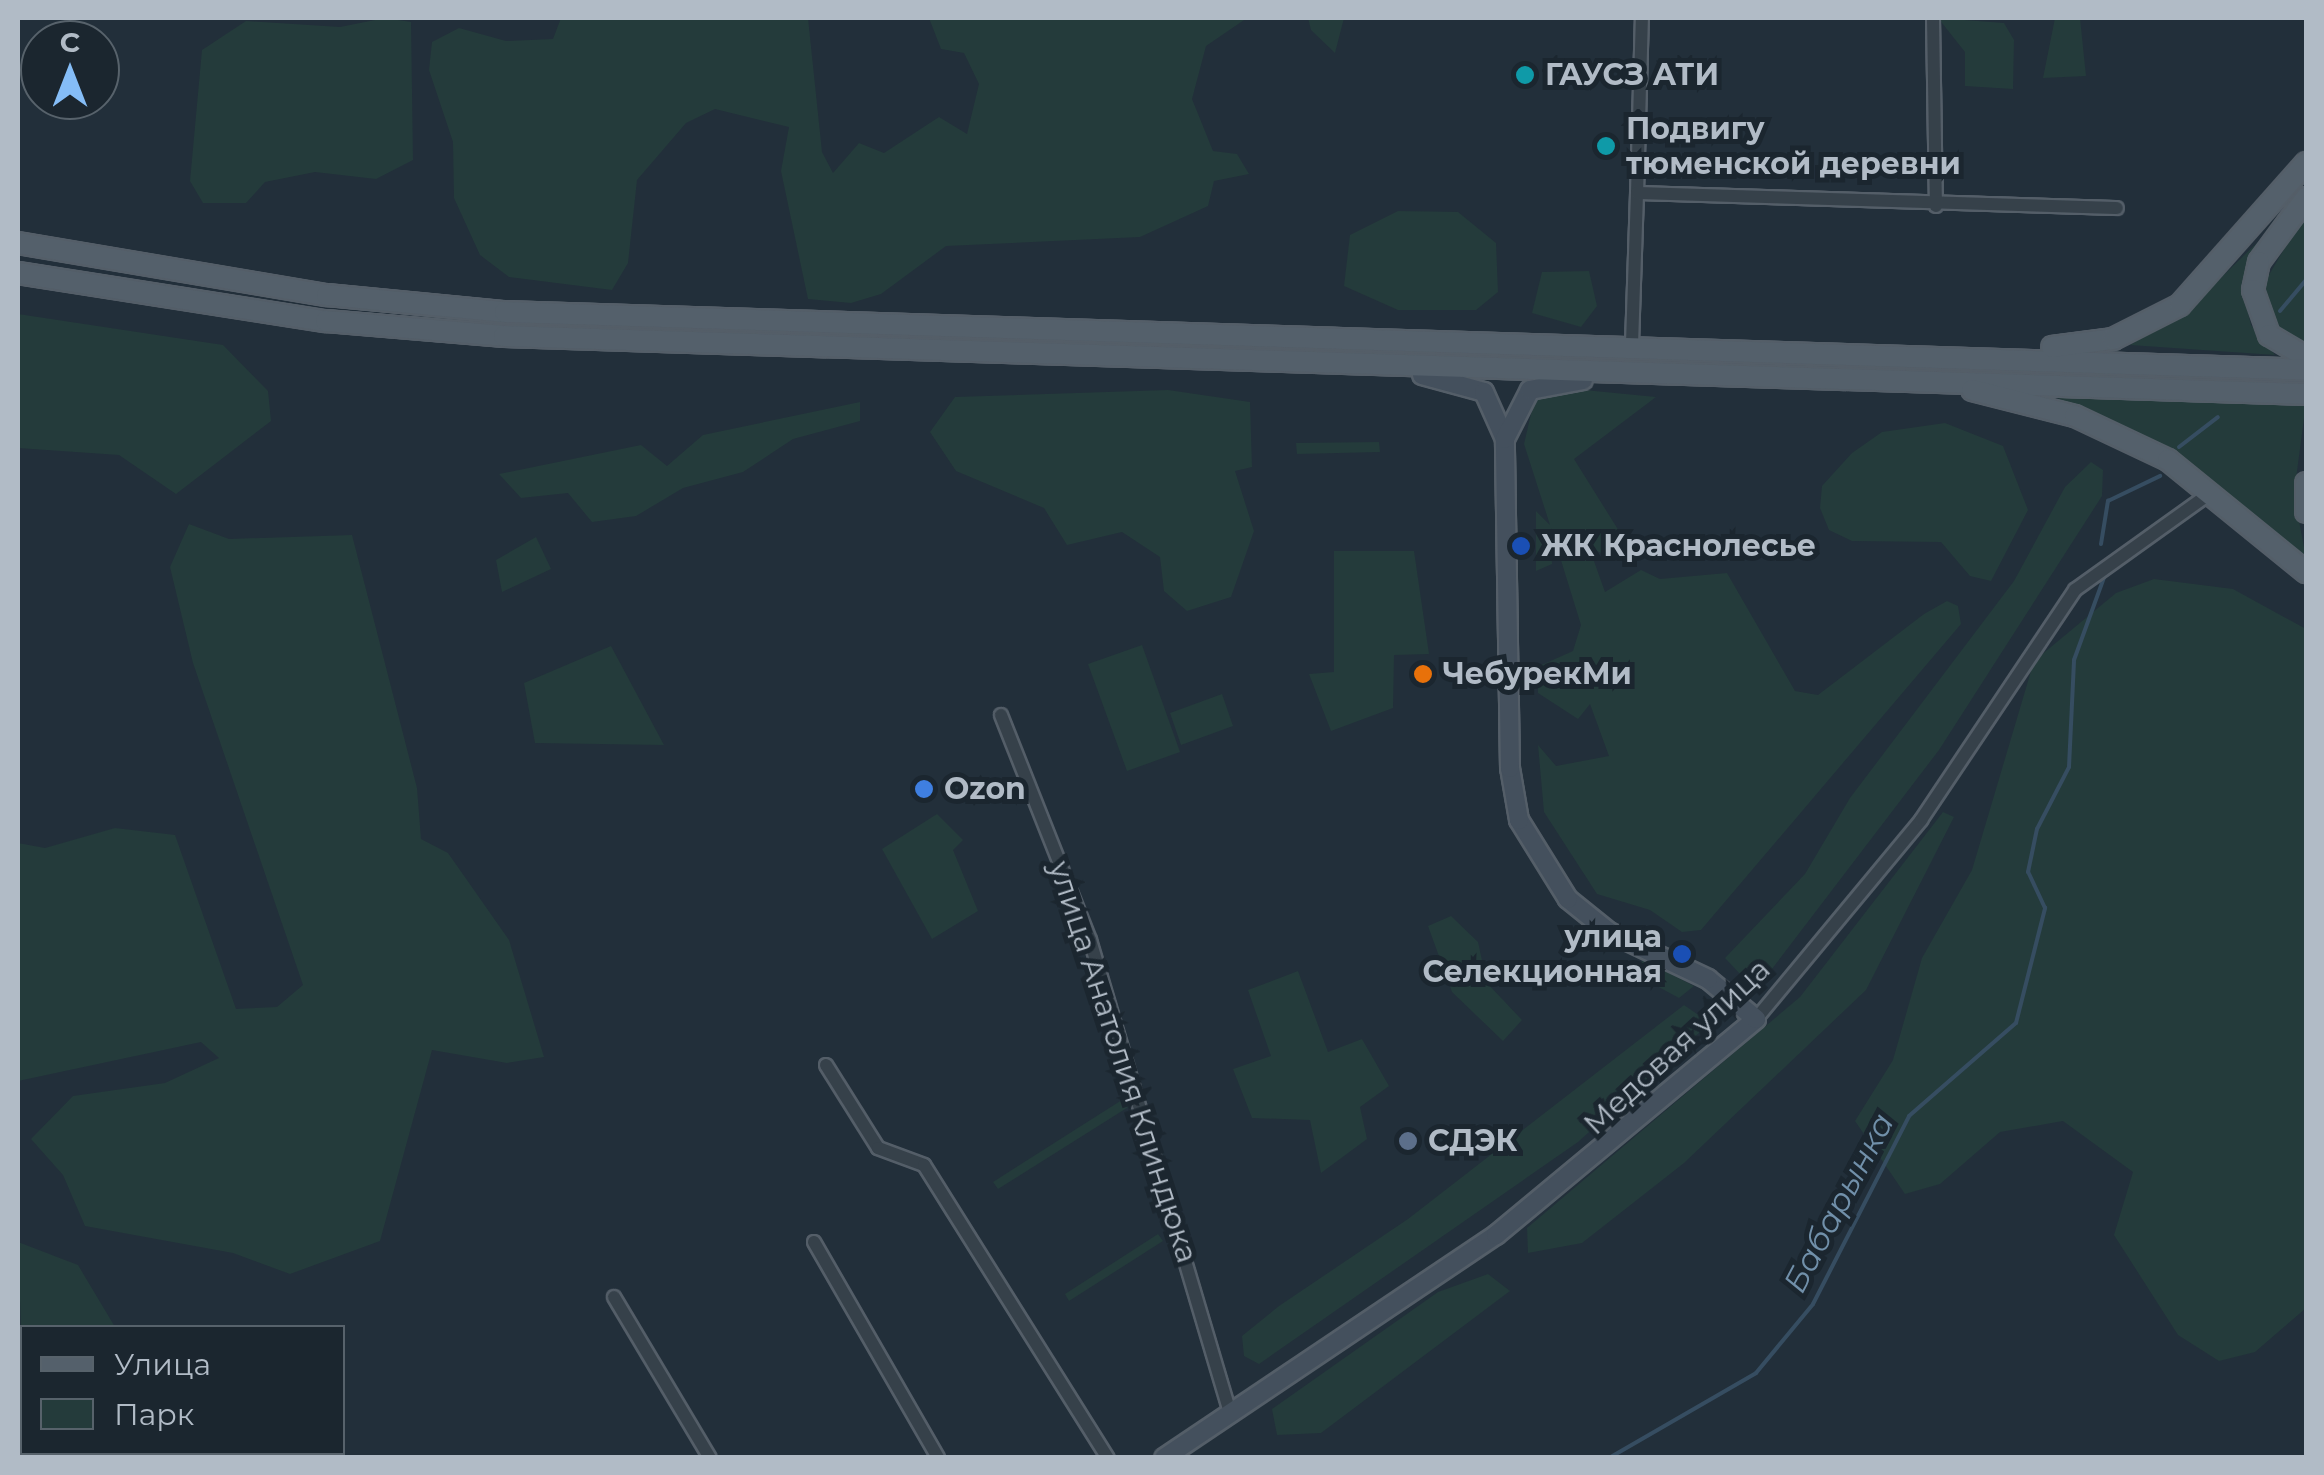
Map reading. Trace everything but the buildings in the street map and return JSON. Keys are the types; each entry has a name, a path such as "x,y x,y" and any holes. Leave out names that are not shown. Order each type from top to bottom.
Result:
{"main road":[{"path":"1799,348 2064,347 2137,331 2199,289 2306,163"},
{"path":"2306,198 2265,252 2253,290 2269,335 2306,357"},
{"path":"18,243 327,294 505,312 1799,348 2306,370"},
{"path":"18,273 326,322 504,336 1772,371 2306,394"},
{"path":"1772,371 2031,403 2125,437 2212,492 2306,572"},
{"path":"2306,482 2306,512"}],"street":[{"path":"1632,344 1642,18"},
{"path":"1933,18 1936,206"},
{"path":"1638,193 1936,206 2117,208"},
{"path":"1098,352 1162,366 1440,376 1484,392 1505,438"},
{"path":"1756,1018 1708,979 1609,932 1568,900 1519,820 1510,768 1505,438 1518,402 1544,384 1719,382 1772,371"},
{"name":"Медовая улица","path":"1164,1458 1496,1236 1756,1018 1921,820 2075,590 2212,492"},
{"name":"улица Анатолия Клиндюка","path":"1001,715 1090,940 1230,1414"},
{"path":"826,1064 878,1148 924,1165 1108,1458"},
{"path":"814,1242 938,1458"},
{"path":"614,1297 710,1458"}],"green space":[{"path":"385,18 411,22 413,160 376,179 315,172 265,182 246,203 203,203 190,181 202,50 246,21 340,27"},
{"path":"561,18 808,18 822,152 833,173 859,143 884,153 939,117 967,134 979,84 964,53 941,49 929,18 1247,18 1206,46 1192,99 1213,151 1237,154 1249,174 1214,181 1208,206 1140,237 946,246 881,294 851,303 808,299 781,171 789,127 715,109 686,123 637,180 628,263 612,290 509,277 480,255 454,198 453,142 429,70 432,42 459,28 506,41 553,39"},
{"path":"1308,18 1344,18 1335,53 1311,30"},
{"path":"1938,18 2004,23 2014,40 2013,89 1965,86 1965,52"},
{"path":"2055,18 2080,18 2086,76 2043,78"},
{"path":"1398,211 1458,212 1496,243 1498,292 1476,310 1398,310 1344,286 1350,235"},
{"path":"2306,212 2306,345 2273,323 2263,285"},
{"path":"2265,235 2243,292 2251,325 2275,355 2130,345 2195,303"},
{"path":"1589,271 1597,306 1581,327 1532,313 1542,272"},
{"path":"18,314 223,345 268,391 271,421 176,494 119,455 18,448"},
{"path":"1574,389 1656,397 1574,459 1624,539 1611,558 1589,547 1605,592 1641,570 1660,579 1727,573 1795,691 1818,695 1924,614 1947,601 1958,606 1961,624 1701,930 1682,932 1650,910 1597,894 1544,812 1538,745 1556,766 1609,756 1590,704 1578,719 1538,693 1537,667 1573,651 1581,625 1551,528 1552,564 1536,571 1536,511 1550,525 1524,444 1534,401"},
{"path":"1168,390 1250,402 1252,467 1235,471 1254,531 1231,597 1187,611 1164,591 1160,557 1122,532 1067,545 1044,508 956,471 930,432 955,397"},
{"path":"2051,395 2306,403 2294,494 2306,558 2185,458"},
{"path":"860,402 860,421 793,439 743,472 683,488 636,516 592,522 568,493 521,498 499,474 641,445 667,466 703,435"},
{"path":"1945,423 2003,446 2028,510 1991,581 1970,576 1941,542 1852,541 1829,530 1820,508 1822,486 1852,453 1882,432"},
{"path":"1379,442 1380,452 1297,454 1296,443"},
{"path":"2091,462 2103,470 2102,496 1939,750 1762,982 1740,974 1725,958 1805,874 1850,798 2014,581 2065,487"},
{"path":"189,524 229,539 352,535 417,788 421,839 448,853 509,940 544,1057 507,1063 432,1050 380,1241 290,1274 233,1253 85,1226 63,1175 31,1139 73,1096 165,1083 219,1058 201,1042 18,1081 18,843 45,848 115,828 175,835 236,1009 277,1007 303,985 193,663 170,567"},
{"path":"536,537 551,569 502,592 496,560"},
{"path":"1334,551 1414,551 1429,654 1394,655 1393,708 1331,731 1309,674 1334,672"},
{"path":"2154,579 2233,589 2306,629 2306,1308 2255,1352 2219,1361 2178,1335 2114,1235 2133,1172 2063,1121 2000,1132 1940,1184 1905,1194 1855,1121 1893,1060 1922,958 1972,870 2034,661 2116,593"},
{"path":"1142,645 1180,752 1127,771 1088,664"},
{"path":"611,646 664,745 535,743 524,683"},
{"path":"1222,694 1233,726 1181,745 1170,713"},
{"path":"1943,812 1954,817 1866,990 1684,1163 1582,1243 1528,1253 1527,1228 1800,997"},
{"path":"937,814 963,840 953,850 978,911 932,939 882,849"},
{"path":"1451,916 1478,942 1487,983 1522,1020 1503,1041 1452,992 1428,926"},
{"path":"1644,960 1694,986 1679,998 1629,971"},
{"path":"1298,971 1328,1052 1362,1039 1389,1086 1360,1107 1367,1139 1321,1173 1310,1120 1252,1118 1233,1069 1271,1056 1248,990"},
{"path":"1684,1005 1710,1023 1578,1142 1259,1364 1244,1356 1242,1336 1279,1306 1408,1219"},
{"path":"1125,1098 1130,1106 998,1189 993,1182"},
{"path":"1158,1234 1163,1241 1069,1301 1065,1294"},
{"path":"18,1242 78,1265 114,1325 21,1325"},
{"path":"1488,1274 1510,1291 1321,1433 1277,1435 1272,1409 1438,1292"}],"waterway":[{"name":"Бабарынка","path":"2280,311 2306,280"},
{"name":"Бабарынка","path":"2179,447 2218,417"},
{"name":"Бабарынка","path":"2101,544 2108,501 2160,476"},
{"name":"Бабарынка","path":"1609,1458 1756,1373 1813,1304 1909,1116 2016,1023 2045,908 2028,872 2037,829 2069,767 2074,660 2105,575"}],"place":[{"name":"ГАУСЗ АТИ","path":"1525,75"},
{"name":"Подвигу тюменской деревни","path":"1606,146"},
{"name":"ЖК Краснолесье","path":"1521,546"},
{"name":"ЧебурекМи","path":"1423,674"},
{"name":"Ozon","path":"924,789"},
{"name":"улица Селекционная","path":"1682,954"},
{"name":"СДЭК","path":"1408,1141"}]}
